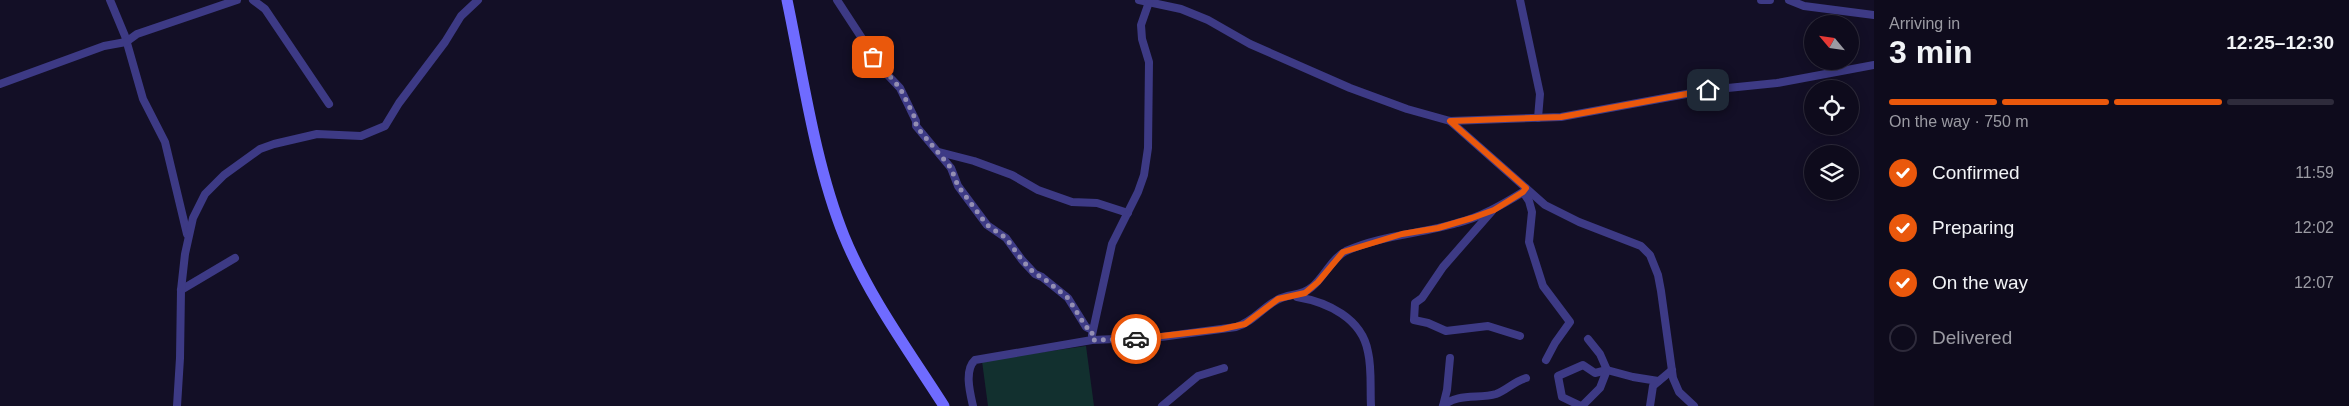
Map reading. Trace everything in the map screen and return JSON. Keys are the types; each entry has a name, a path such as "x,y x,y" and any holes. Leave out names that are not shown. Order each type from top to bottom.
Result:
{"main road":[{"path":"787,0 821,162 844,235 879,304 944,406"}],"street":[{"path":"110,0 126,42 143,99 165,142 188,237"},
{"path":"0,84 104,46 126,42 138,34 237,0"},
{"path":"253,0 266,9 329,104"},
{"path":"177,406 181,290 188,237 193,218 205,194 224,175 260,149 317,134 361,136 385,126 399,103 445,42 461,16 478,0"},
{"path":"837,0 882,69 900,88 916,120 916,126 951,168 958,186 987,225 1006,238 1035,274 1042,277 1068,298 1086,327 1092,330"},
{"path":"1139,0 1154,1 1208,20 1250,44 1350,88 1408,109 1450,121 1538,118 1597,112 1682,95 1739,86 1777,83 1874,65"},
{"path":"1520,0 1540,94 1538,118"},
{"path":"1761,0 1770,0"},
{"path":"1789,0 1804,6 1874,15"},
{"path":"1092,340 1092,330 1112,244 1138,192 1144,174 1148,148 1149,62 1142,39 1141,25 1154,1"},
{"path":"1450,121 1524,190 1553,210 1641,246 1650,255 1658,275 1672,370 1680,392 1694,406"},
{"path":"939,152 1012,175 1038,190 1072,202 1097,203 1128,213"},
{"path":"973,406 969,376 970,368 975,360 1092,340 1161,337 1236,327 1245,324 1278,299 1305,293 1337,258 1352,248 1402,234 1458,223 1494,210 1524,190"},
{"path":"1524,190 1532,212 1529,242 1543,286 1570,322 1546,360"},
{"path":"1494,210 1443,268 1422,298 1415,303 1414,320 1428,323 1446,331 1488,326 1520,336"},
{"path":"181,290 235,258"},
{"path":"1294,296 1321,302 1351,320 1356,326 1368,353 1371,406"},
{"path":"1588,339 1600,354 1607,370 1600,388 1581,406 1562,397 1558,376 1584,364 1595,373 1607,370 1658,381"},
{"path":"1443,406 1450,358"},
{"path":"1162,406 1198,376 1224,368"},
{"path":"1650,406 1653,386 1672,370"},
{"path":"1443,406 1456,398 1478,398 1496,394 1513,382 1526,378"}],"green space":[{"path":"1086,346 1094,406 988,406 982,361"}],"way so far":[{"path":"873,57 889,78 900,88 913,118 916,120 916,126 951,168 958,186 976,212 987,225 997,230 1006,238 1028,268 1056,287 1068,298 1086,327 1092,330 1092,340 1136,339"}],"route":[{"path":"1136,339 1222,329 1245,324 1278,299 1305,293 1318,282 1343,252 1402,234 1458,223 1494,210 1523,192 1526,188 1450,121 1561,117 1708,90"}]}
